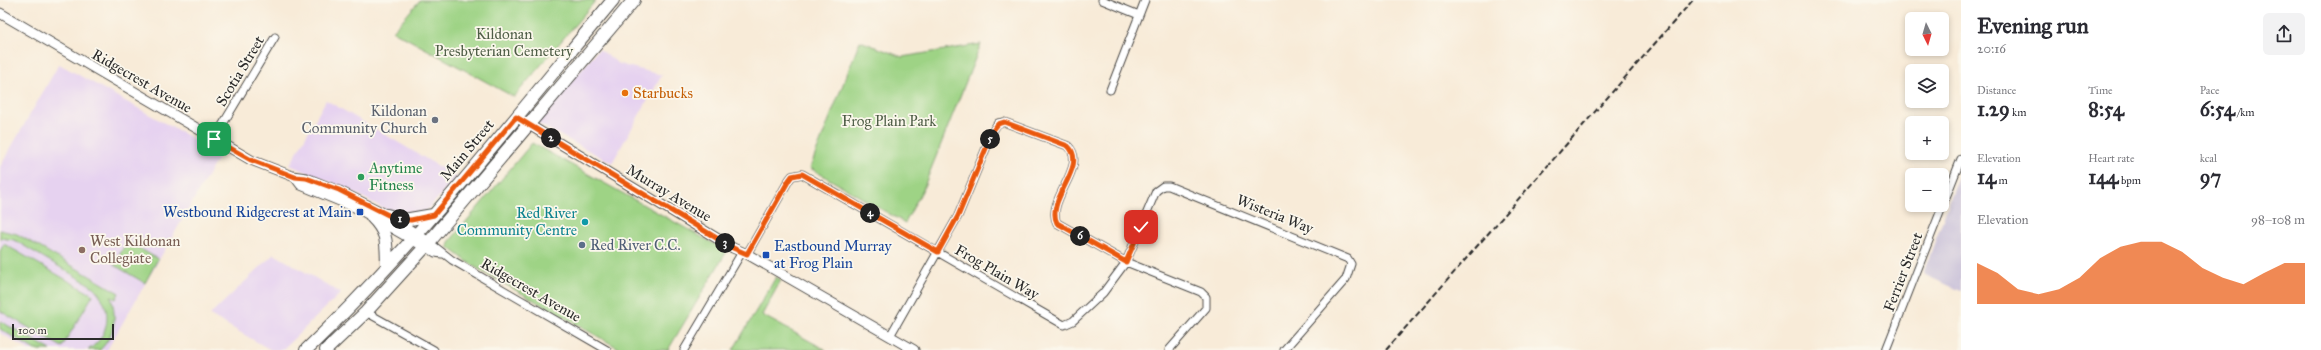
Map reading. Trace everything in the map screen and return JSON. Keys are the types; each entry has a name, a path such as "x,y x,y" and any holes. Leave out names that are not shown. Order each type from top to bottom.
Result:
{"main road":[{"name":"Main Street","path":"306,350 387,267 434,215 613,0"},
{"name":"Main Street","path":"326,350 366,312 427,245 634,0"},
{"path":"387,215 404,220 434,215"},
{"path":"372,217 381,226 386,236 387,267"}],"street":[{"path":"1102,0 1139,15"},
{"path":"1110,90 1145,0"},
{"name":"Ridgecrest Avenue","path":"0,13 251,160 295,177 306,178 339,190 387,215 414,237"},
{"name":"Scotia Street","path":"214,139 275,37"},
{"name":"Murray Avenue","path":"516,117 745,253 914,350"},
{"path":"890,336 958,216 994,129 998,124 1004,122 1068,146 1073,150 1074,161 1054,211 1054,218 1061,226 1126,262 1201,292 1206,297 1206,308 1169,350"},
{"name":"Ferrier Street","path":"1886,350 1961,159"},
{"name":"Frog Plain Way","path":"745,253 789,180 792,176 802,174 1064,325 1073,321 1103,293 1126,262"},
{"name":"Ridgecrest Avenue","path":"295,177 301,185 359,209 372,217 414,237 436,253 442,254 607,350"},
{"name":"Wisteria Way","path":"1126,262 1156,191 1163,186 1169,186 1344,256 1351,264 1346,279 1284,350"},
{"path":"684,350 745,253"},
{"path":"366,312 434,350"}],"shaded area":[{"path":"599,49 619,64 662,75 612,163 537,123"},
{"name":"West Kildonan Collegiate","path":"59,64 220,154 107,350 29,350 0,333 0,167"},
{"path":"326,100 457,177 424,213 396,215 353,192 290,165"},
{"path":"1961,170 1961,291 1923,274 1946,212 1949,212 1949,203"},
{"path":"274,254 341,293 282,350 271,350 210,315"}],"green space":[{"name":"Kildonan Presbyterian Cemetery","path":"420,0 596,0 514,97 393,31"},
{"name":"Frog Plain Park","path":"860,41 902,57 981,44 923,189 905,223 810,168"},
{"name":"Red River C.C.","path":"532,143 727,251 668,350 622,350 473,266 448,247 449,242"},
{"path":"0,230 17,234 119,293 116,299 111,297 114,312 112,332 100,350 88,350 102,336 106,327 106,310 99,293 92,286 14,240 0,238"},
{"path":"127,241 158,259 145,283 114,265"},
{"path":"4,244 93,295 62,347 0,311 0,251"},
{"path":"776,277 781,280 762,315 826,350 733,350"},
{"path":"0,321 51,350 35,350 0,329"}],"railway":[{"path":"1386,350 1693,0"}],"place":[{"name":"Starbucks","path":"625,93"},
{"name":"Kildonan Community Church","path":"435,120"},
{"name":"Anytime Fitness","path":"361,177"},
{"name":"Westbound Ridgecrest at Main","path":"360,212"},
{"name":"Red River Community Centre","path":"585,222"},
{"name":"Red River C.C.","path":"582,245"},
{"name":"West Kildonan Collegiate","path":"82,250"},
{"name":"Eastbound Murray at Frog Plain","path":"766,255"}],"route":[{"path":"214,139 251,160 295,177 306,178 339,190 396,219 411,220 434,215 516,117 733,248 747,254 773,211 789,180 792,176 802,174 938,252 958,216 970,190 994,129 998,124 1009,122 1068,146 1073,150 1075,156 1074,161 1054,211 1054,218 1057,223 1126,262 1141,227"}]}
